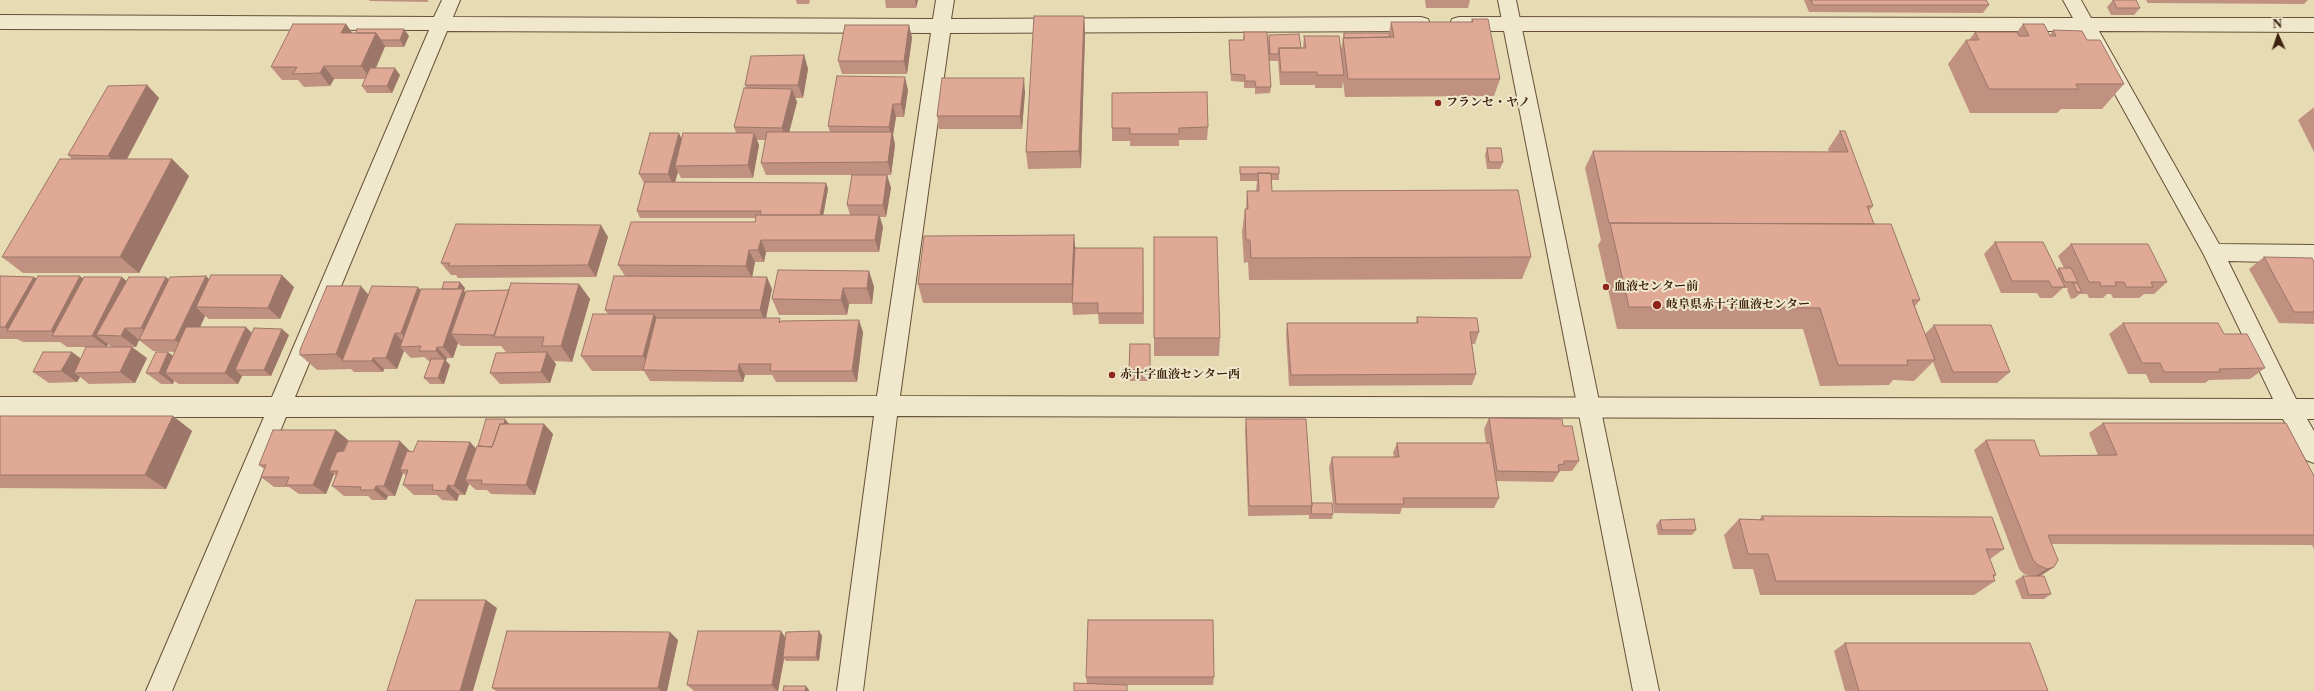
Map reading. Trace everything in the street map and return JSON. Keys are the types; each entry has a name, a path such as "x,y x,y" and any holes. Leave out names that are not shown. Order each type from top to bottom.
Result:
{"street":[{"path":"159,691 451,0"},
{"path":"850,691 887,406 945,0"},
{"path":"1507,0 1646,691"},
{"path":"2072,0 2084,25 2213,252 2289,408 2314,453"},
{"path":"0,22 942,26 1512,24 2314,25"},
{"path":"2213,252 2314,254"},
{"path":"0,407 279,405 2314,409"}],"building":[{"path":"1811,0 1986,0 1989,5 1813,5"},
{"path":"2113,0 2136,0 2140,8 2117,8"},
{"path":"1034,16 1084,16 1079,151 1026,152"},
{"path":"1472,19 1488,19 1500,79 1348,79 1343,38 1394,37 1391,22 1473,22"},
{"path":"293,24 346,24 341,33 376,33 361,66 324,66 320,73 293,74 297,67 271,67"},
{"path":"2023,24 2044,24 2050,36 2056,36 2053,30 2082,31 2087,40 2100,40 2124,84 2076,84 2078,89 1989,89 1966,40 1979,40 1975,32 2017,32 2019,36 2029,36"},
{"path":"845,25 909,25 904,61 838,61"},
{"path":"357,29 404,29 400,40 381,40 376,33 356,33"},
{"path":"1244,32 1267,32 1271,87 1256,87 1255,81 1245,81 1245,75 1231,74 1229,40 1244,40"},
{"path":"1344,33 1389,33 1390,37 1344,38"},
{"path":"1299,34 1301,48 1279,48 1278,54 1270,54 1269,35"},
{"path":"1304,36 1339,36 1344,75 1317,75 1317,72 1281,72 1279,48 1306,48"},
{"path":"804,55 798,85 745,85 751,56"},
{"path":"370,68 395,68 387,86 362,86"},
{"path":"837,76 905,77 901,104 893,104 889,127 828,126"},
{"path":"942,78 1024,78 1020,116 937,116"},
{"path":"147,85 108,156 68,155 108,86"},
{"path":"744,88 792,89 782,128 734,127"},
{"path":"1207,92 1208,127 1179,128 1179,134 1130,134 1130,128 1112,128 1112,93"},
{"path":"1840,131 1845,131 1873,206 1867,206 1874,224 1609,223 1593,151 1848,152"},
{"path":"767,132 892,132 888,162 761,163"},
{"path":"650,133 679,133 668,174 639,174"},
{"path":"683,133 754,133 748,165 675,166"},
{"path":"1487,148 1501,148 1503,162 1489,162"},
{"path":"60,159 172,159 120,257 2,257"},
{"path":"1240,167 1279,167 1279,174 1240,174"},
{"path":"1258,173 1271,173 1272,191 1518,190 1531,257 1251,258 1250,240 1246,240 1245,209 1248,209 1247,191 1259,191"},
{"path":"852,175 887,175 883,205 847,205"},
{"path":"645,182 826,183 820,215 760,215 761,211 637,211"},
{"path":"756,215 879,215 875,240 761,240 758,250 749,250 746,266 618,265 631,222 755,222"},
{"path":"1610,223 1891,224 1920,300 1912,300 1935,360 1907,360 1908,365 1838,365 1820,308 1629,307"},
{"path":"456,224 601,225 588,265 448,266 450,263 441,263"},
{"path":"1074,235 1072,284 918,284 924,236"},
{"path":"1154,237 1217,237 1220,338 1154,338"},
{"path":"1995,242 2043,242 2065,287 2052,287 2049,281 2012,281"},
{"path":"2071,244 2148,244 2167,282 2151,282 2153,287 2126,287 2124,282 2115,282 2116,286 2101,286 2100,282 2089,282"},
{"path":"1075,248 1143,248 1143,313 1098,313 1098,303 1072,303"},
{"path":"2264,257 2312,258 2314,262 2314,312 2294,312"},
{"path":"2059,268 2071,268 2078,282 2065,282"},
{"path":"778,270 869,271 867,288 843,288 841,300 772,299"},
{"path":"211,275 282,275 268,308 196,307"},
{"path":"0,276 34,277 5,327 0,327"},
{"path":"38,276 80,276 51,331 7,331"},
{"path":"206,276 175,340 139,340 170,277"},
{"path":"614,276 767,277 760,310 605,310"},
{"path":"84,277 122,277 92,336 52,336"},
{"path":"129,277 166,277 141,328 125,328 121,336 96,335"},
{"path":"444,282 460,282 458,289 442,289"},
{"path":"511,283 579,284 561,346 542,346 544,337 494,337"},
{"path":"2073,283 2077,283 2082,292 2077,292"},
{"path":"327,286 361,286 336,354 300,355 300,350"},
{"path":"372,286 418,287 401,333 395,333 386,358 373,358 372,361 342,361"},
{"path":"421,289 463,289 443,347 437,347 436,351 419,351 421,346 400,347"},
{"path":"509,290 494,335 451,334 466,291"},
{"path":"593,314 654,314 643,356 581,356"},
{"path":"1417,317 1477,318 1479,332 1470,332 1476,374 1291,375 1287,323 1418,323"},
{"path":"656,318 780,318 779,323 781,321 859,320 852,371 770,371 771,364 739,364 738,371 643,370"},
{"path":"2123,323 2218,323 2224,334 2247,334 2265,368 2219,369 2220,372 2164,372 2160,363 2142,363"},
{"path":"1934,325 1991,325 2010,372 1953,372"},
{"path":"186,327 246,327 225,373 165,373"},
{"path":"254,328 282,329 264,370 235,370"},
{"path":"1130,344 1150,344 1150,370 1129,370"},
{"path":"86,347 132,347 120,372 74,373"},
{"path":"43,352 72,352 61,371 33,372"},
{"path":"156,352 168,352 159,373 146,373"},
{"path":"547,352 541,372 490,373 496,353"},
{"path":"431,359 445,359 438,378 424,378"},
{"path":"0,416 173,416 145,475 0,475"},
{"path":"1489,418 1562,419 1563,426 1572,426 1579,461 1564,461 1564,464 1558,465 1559,472 1497,471"},
{"path":"486,419 505,419 504,424 500,424 492,447 478,446"},
{"path":"1246,419 1306,419 1312,506 1249,506"},
{"path":"2103,423 2286,423 2314,476 2314,535 2048,535 2058,560 2054,567 2047,569 2038,565 2033,560 1986,440 2034,440 2040,456 2117,455"},
{"path":"500,424 544,424 526,485 481,484 482,480 465,480 477,446 492,447"},
{"path":"273,430 336,430 313,485 286,485 289,477 261,477 266,465 259,465"},
{"path":"348,441 400,441 384,486 376,486 374,490 360,490 361,487 332,486 338,471 329,471 337,452 344,451"},
{"path":"418,441 470,442 454,486 448,485 446,491 432,490 433,485 403,485 408,470 400,470 407,451 413,452"},
{"path":"1397,443 1490,443 1499,498 1403,498 1404,504 1336,504 1332,457 1399,457"},
{"path":"1312,503 1332,503 1333,514 1311,514"},
{"path":"1762,516 1992,517 2004,549 1986,549 1996,575 1993,575 1995,581 1776,581 1768,554 1748,554 1739,519 1764,520"},
{"path":"1694,519 1696,530 1662,530 1660,520"},
{"path":"2023,576 2044,576 2051,594 2029,595"},
{"path":"416,600 486,600 460,691 387,691"},
{"path":"1088,620 1213,620 1214,677 1086,677"},
{"path":"507,631 670,632 658,688 492,688"},
{"path":"698,631 781,631 772,685 687,685"},
{"path":"819,631 816,657 783,657 786,632"},
{"path":"1845,643 2030,643 2048,691 1859,691"},
{"path":"1074,683 1127,685 1127,691 1074,691"},
{"path":"784,686 806,686 805,691 783,691"}],"place":[{"name":"フランセ・ヤノ","path":"1438,103"},
{"name":"血液センター前","path":"1606,287"},
{"name":"岐阜県赤十字血液センター","path":"1657,305"},
{"name":"赤十字血液センター西","path":"1112,375"}]}
